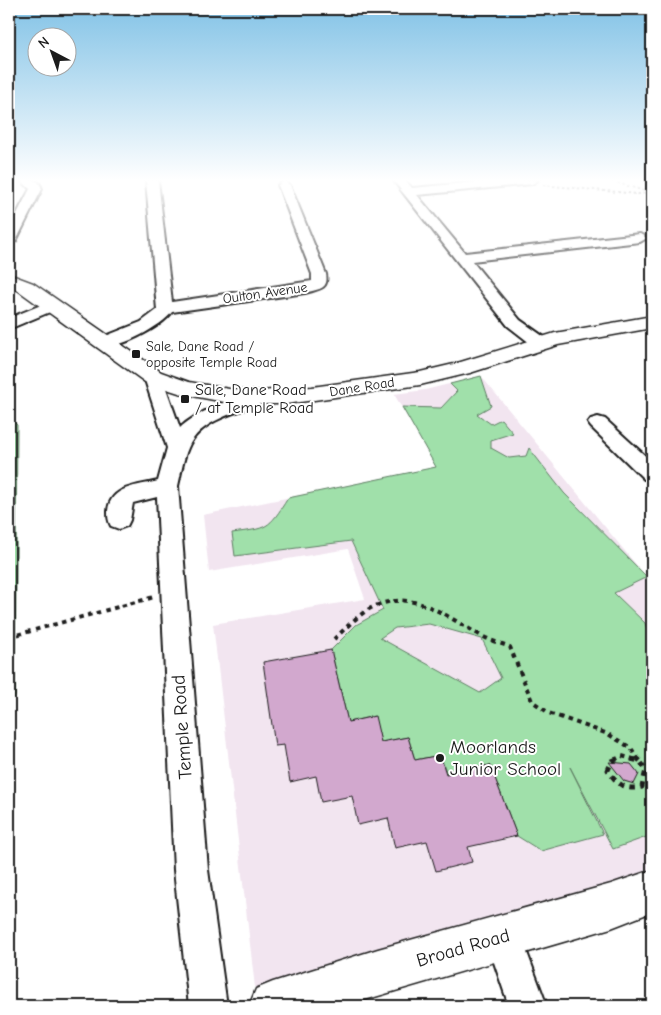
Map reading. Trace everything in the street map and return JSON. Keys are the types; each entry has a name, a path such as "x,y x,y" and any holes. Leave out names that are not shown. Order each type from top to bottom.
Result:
{"main road":[{"name":"Dane Road","path":"9,278 26,287 153,377 172,385 215,396 254,400 318,394 451,372 541,343 588,332 652,322"},
{"name":"Broad Road","path":"273,1006 378,972 612,906 652,890"}],"street":[{"path":"9,241 16,227"},
{"path":"104,343 154,321 163,315 165,308 157,227"},
{"name":"Oulton Avenue","path":"165,308 305,288 319,284 319,274 300,227"},
{"path":"437,227 514,323 541,343"},
{"path":"461,258 640,239"},
{"path":"9,324 51,306"},
{"path":"153,377 184,438 224,410 254,400"},
{"path":"598,423 652,474"},
{"name":"Temple Road","path":"184,438 167,486 191,870 208,1006"},
{"path":"118,520 120,502 125,497 167,486"},
{"path":"503,936 528,1006"}],"path":[{"path":"9,637 174,592"},
{"path":"334,639 357,618 375,606 396,600 415,600 434,607 489,639 510,647 532,701 543,709 549,713 608,734 631,748 640,761 646,770 642,787 631,790 617,784 608,770 612,761 622,756 640,761"}],"shaded area":[{"name":"Moorlands Junior School","path":"481,376 652,584 652,892 256,996 213,624 365,599 348,549 209,572 203,515 436,467 394,394 425,390"}],"green space":[{"path":"481,376 491,406 477,414 491,424 501,419 513,433 491,440 491,448 509,458 526,456 529,448 564,493 647,577 614,593 645,623 652,643 652,835 613,849 570,767 603,834 541,851 517,836 490,765 447,774 440,755 415,760 408,737 381,742 374,716 348,722 331,650 356,625 383,610 351,541 235,556 232,533 266,526 276,516 288,498 436,467 402,407 441,408 457,391 450,384","holes":["429,624 482,639 501,678 480,693 380,638 395,628"]},
{"path":"9,417 17,425 15,697 9,700"}],"building":[{"name":"Moorlands Junior School","path":"331,650 348,722 375,716 381,742 408,737 415,760 440,755 446,774 490,765 517,836 468,847 472,862 436,871 427,841 395,848 388,818 358,825 352,796 321,802 316,776 290,782 284,745 275,746 263,662"},
{"path":"609,762 631,764 639,774 634,784 624,781"}],"place":[{"name":"Sale, Dane Road / opposite Temple Road","path":"136,354"},
{"name":"Sale, Dane Road / at Temple Road","path":"185,399"},
{"name":"Moorlands Junior School","path":"440,758"}]}
